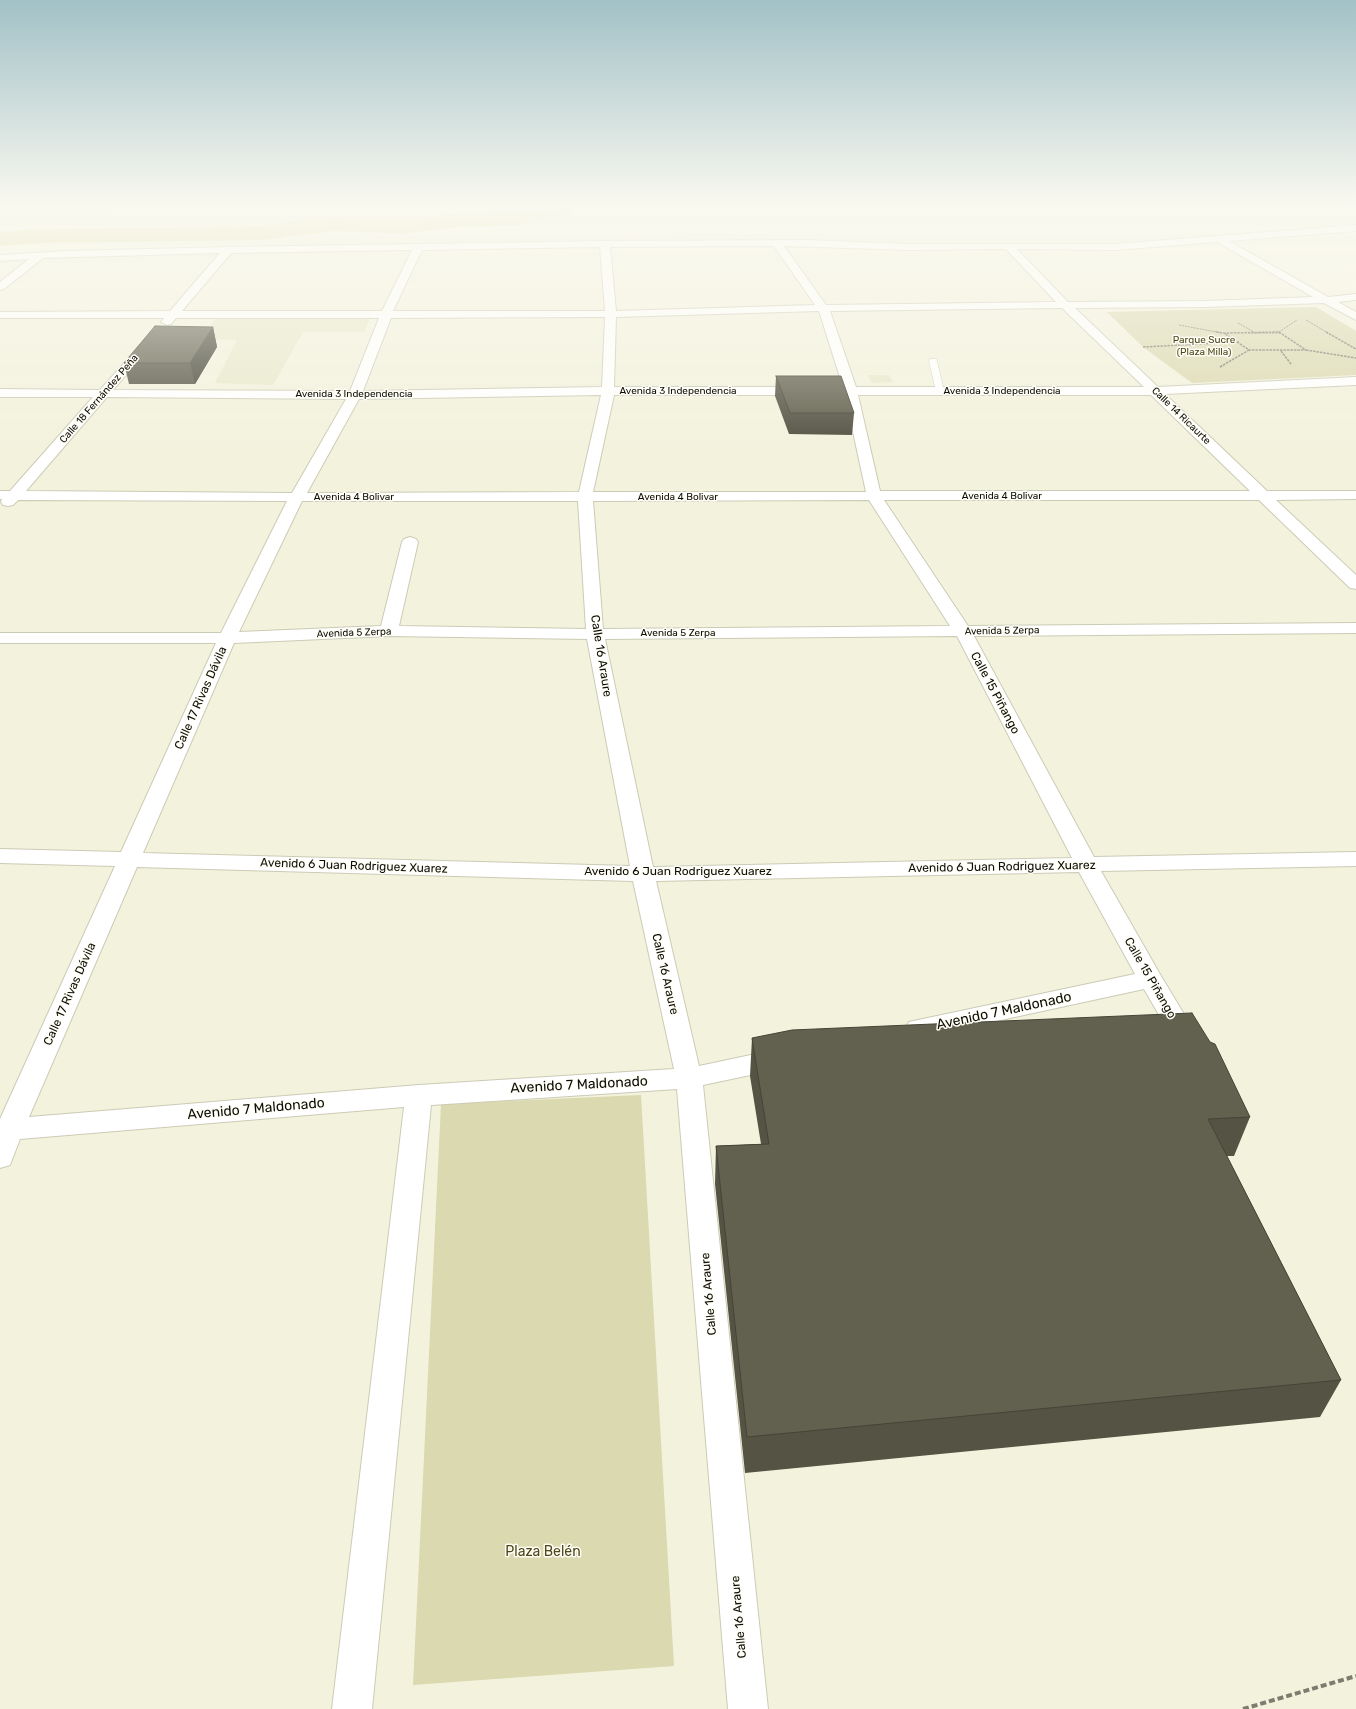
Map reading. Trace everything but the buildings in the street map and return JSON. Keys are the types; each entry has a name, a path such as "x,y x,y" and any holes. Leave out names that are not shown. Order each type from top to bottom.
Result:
{"street":[{"name":"Calle 18 Fernández Peña","path":"0,510 7,495 104,394 195,288"},
{"name":"Calle 17 Rivas Dávila","path":"0,1157 5,1130 129,859 227,638 297,497 355,395 386,315 399,288"},
{"name":"Calle 16 Araure","path":"608,288 610,314 608,391 585,497 595,634 643,874 689,1078 748,1709"},
{"name":"Calle 15 Piñango","path":"809,288 823,308 851,391 874,496 963,632 1087,866 1150,979 1198,1059"},
{"name":"Calle 14 Ricaurte","path":"1048,288 1356,584"},
{"path":"1306,288 1354,316"},
{"path":"0,315 610,314 823,308 1206,304 1356,298"},
{"path":"1280,302 1324,308 1354,316"},
{"name":"Avenida 3 Independencia","path":"0,393 355,395 608,391 1156,392 1356,381"},
{"name":"Avenida 4 Bolivar","path":"7,495 585,497 1356,495"},
{"path":"389,631 410,542"},
{"name":"Avenida 5 Zerpa","path":"0,638 227,638 389,631 595,634 1356,628"},
{"name":"Avenido 6 Juan Rodriguez Xuarez","path":"0,856 643,874 1087,866 1356,859"},
{"name":"Avenido 7 Maldonado","path":"892,1035 1150,979"},
{"name":"Avenido 7 Maldonado","path":"5,1130 419,1095 689,1078 798,1055"},
{"path":"352,1709 419,1095"}],"lane":[{"path":"933,361 940,391"}],"path":[{"path":"1303,318 1356,349"},
{"path":"1249,350 1224,333 1279,332 1306,350"},
{"path":"1143,347 1239,342"},
{"path":"1217,368 1249,350 1306,350 1356,358"},
{"path":"1243,1709 1356,1676"}],"shaded area":[{"path":"216,317 370,318 364,332 303,332 273,385 215,383 237,340 202,339"},
{"path":"868,375 889,375 893,382 872,383"}],"green space":[{"name":"Parque Sucre (Plaza Milla)","path":"1316,307 1356,331 1356,375 1192,383 1143,347 1107,312"},
{"name":"Plaza Belén","path":"641,1095 674,1666 413,1685 441,1104"}]}
